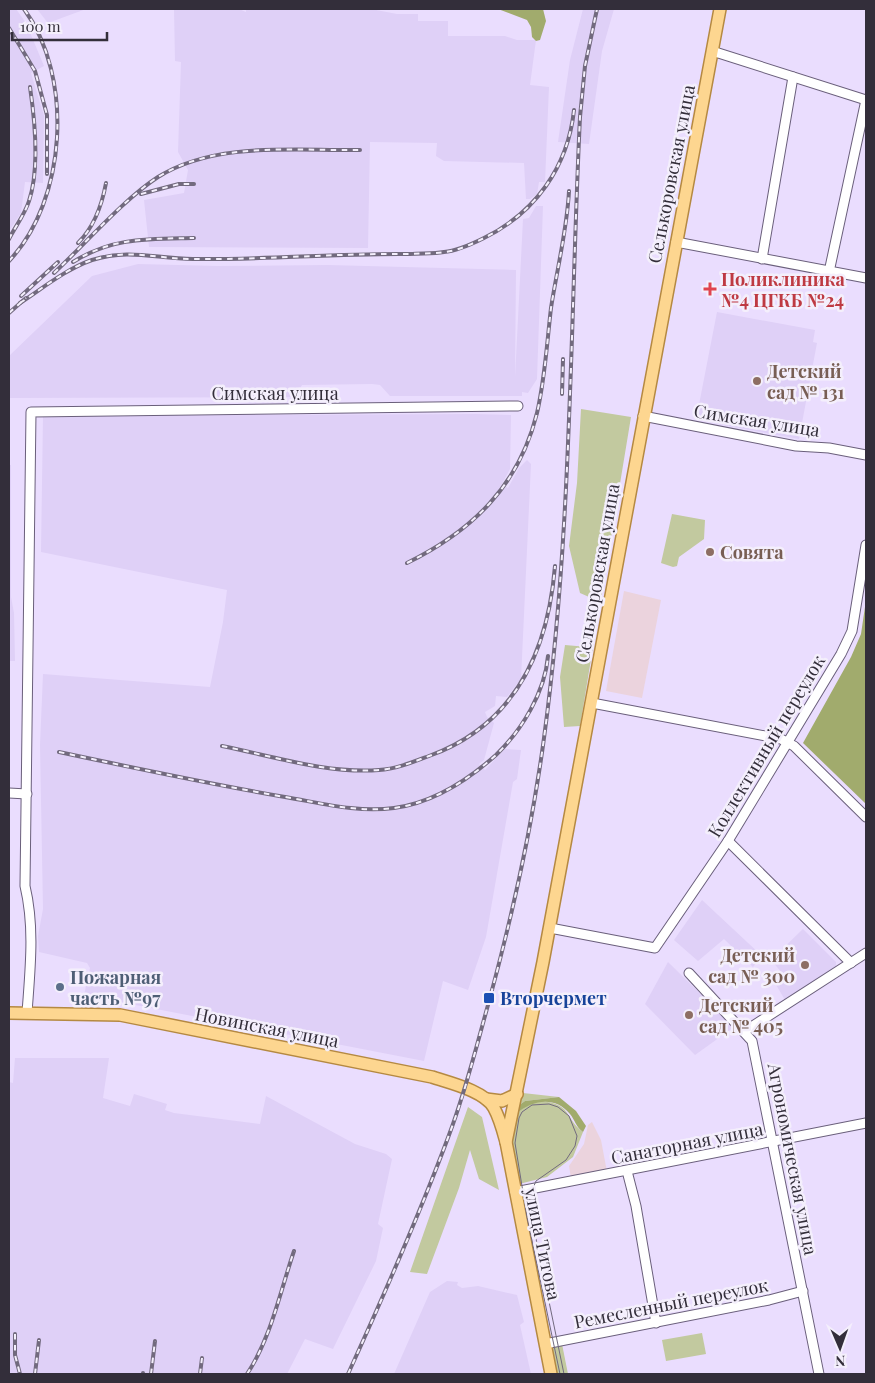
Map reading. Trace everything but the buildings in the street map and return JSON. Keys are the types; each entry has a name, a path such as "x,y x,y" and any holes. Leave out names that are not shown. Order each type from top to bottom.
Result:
{"main road":[{"name":"Селькоровская улица","path":"506,1142 508,1124 517,1094 550,928 643,416 720,9"},
{"name":"Новинская улица","path":"9,1013 120,1015 432,1077 464,1088 486,1099"},
{"path":"486,1099 502,1101 517,1094"},
{"name":"улица Титова","path":"486,1099 494,1106 506,1142 514,1192 551,1374"}],"street":[{"path":"712,51 866,100 829,272"},
{"path":"762,259 793,77"},
{"path":"676,242 866,278"},
{"name":"Симская улица","path":"27,794 31,412 518,406"},
{"name":"Симская улица","path":"643,416 796,446 829,448 866,455"},
{"name":"Коллективный переулок","path":"550,928 655,948 728,841 841,654 852,631 866,545"},
{"path":"592,703 781,739 788,742 866,817"},
{"path":"9,793 27,794 25,886 31,912 31,965 27,1013"},
{"path":"728,841 851,963"},
{"path":"745,1031 866,953"},
{"name":"Агрономическая улица","path":"690,973 745,1031 752,1041 819,1374"},
{"name":"Санаторная улица","path":"514,1192 866,1123"},
{"path":"627,1171 636,1206 656,1323"},
{"name":"Ремесленный переулок","path":"545,1344 769,1300 802,1291"}],"shaded area":[{"path":"9,9 16,9 26,23 44,66 31,73 44,116 43,183 25,182 21,213 9,231"},
{"path":"37,9 86,9 48,23"},
{"path":"174,9 239,9 246,12 246,9 371,9 397,14 418,14 418,21 448,21 448,36 505,36 517,40 536,40 530,85 549,87 545,182 539,182 537,194 530,199 526,199 524,163 444,161 436,156 437,143 370,142 368,248 149,247 144,200 184,193 188,170 178,152 181,62 175,61"},
{"path":"583,9 614,9 602,51 589,144 558,142 570,60"},
{"path":"536,206 543,206 537,379 528,393 522,392 522,396 390,396 380,385 372,384 302,385 295,397 9,398 9,356 92,276 138,264 217,266 328,265 516,270 515,378 523,219 529,218"},
{"name":"Детский сад № 131","path":"717,312 815,330 813,342 817,343 799,439 696,420"},
{"path":"511,415 510,469 502,484 508,488 519,468 527,460 531,464 521,679 507,697 496,696 495,706 485,712 487,717 494,723 484,760 479,764 485,770 505,749 521,750 517,779 513,782 486,937 468,990 443,981 424,1061 84,995 90,968 87,963 39,952 38,936 43,909 40,745 43,674 210,687 223,622 227,590 41,552 43,416"},
{"path":"9,465 11,465 11,597 14,613 15,661 9,661"},
{"path":"624,591 661,600 642,698 606,691"},
{"path":"702,900 762,956 753,967 724,939 698,961 674,940"},
{"name":"Детский сад № 300","path":"803,929 836,962 836,967 785,1000 775,983 783,974 771,960"},
{"name":"Детский сад № 405","path":"668,962 734,1027 695,1055 645,1004"},
{"path":"15,1058 109,1058 103,1098 130,1106 134,1094 167,1104 165,1110 174,1113 260,1124 266,1096 355,1144 386,1154 392,1159 378,1224 383,1228 376,1261 333,1349 305,1339 287,1374 9,1374 9,1082 13,1083"},
{"path":"592,1122 601,1140 607,1172 571,1178 569,1166 584,1144 588,1125"},
{"path":"447,1281 458,1282 457,1285 462,1288 478,1286 517,1295 524,1322 520,1325 531,1374 394,1374 430,1292"}],"green space":[{"path":"498,9 543,9 546,21 540,40 536,41 532,37 531,27 527,20"},
{"path":"581,409 631,417 580,726 564,727 560,677 565,645 588,647 596,600 580,593 569,546 577,483"},
{"path":"672,514 705,520 704,539 679,557 677,566 673,567 661,563"},
{"path":"866,600 866,804 803,743 851,657 861,634"},
{"path":"523,1093 559,1097 525,1101 518,1106"},
{"path":"559,1097 576,1111 586,1126 583,1132 570,1114 558,1104 551,1102 537,1103 517,1113 518,1106 525,1101"},
{"path":"538,1101 549,1102 562,1108 583,1132 573,1157 547,1177 519,1184 512,1143 517,1113 525,1106"},
{"path":"468,1107 482,1117 499,1190 479,1179 470,1150 459,1188 427,1274 410,1272"},
{"path":"702,1333 706,1354 666,1361 662,1340"},
{"path":"562,1344 568,1374 555,1374 550,1351 553,1346"}],"tram line":[{"path":"560,1374 527,1217 515,1143 519,1118 522,1112 532,1105 549,1104 558,1107 569,1116 577,1136 575,1146 566,1160 536,1181 528,1200 564,1374"}],"railway":[{"path":"9,261 28,235 43,205 52,172 57,138 57,103 51,68 40,37 24,9"},
{"path":"348,1374 388,1285 455,1119 497,972 534,805 544,738 560,583 569,428 580,117 585,66 597,9"},
{"path":"9,28 35,71 47,115 47,174"},
{"path":"9,239 27,206 34,174 35,129 30,87"},
{"path":"20,303 82,264 92,260 119,255 131,254 180,259 220,259 410,254 459,249 502,228 533,202 546,186 565,151 571,131 574,110"},
{"path":"54,273 105,222 145,186 158,177 181,166 205,158 256,150 360,150"},
{"path":"78,243 89,230 102,199 106,183"},
{"path":"141,194 179,184 194,184"},
{"path":"407,563 452,536 472,521 490,503 518,463 529,439 542,387 551,308 564,235 569,191"},
{"path":"73,262 102,248 131,241 194,238"},
{"path":"21,296 58,262"},
{"path":"9,313 26,298"},
{"path":"562,394 563,359"},
{"path":"222,746 320,767 359,771 398,767 429,756 459,742 484,725 505,705 522,682 535,656 544,628 551,598 555,566"},
{"path":"59,752 339,807 366,809 394,808 436,796 474,773 496,755 515,734 531,710 542,683 548,656"},
{"path":"247,1374 269,1330 294,1251"},
{"path":"15,1334 15,1355 20,1374"},
{"path":"35,1374 39,1340"},
{"path":"151,1374 155,1341"},
{"path":"200,1374 202,1358"}],"place":[{"name":"Поликлиника №4 ЦГКБ №24","path":"710,289"},
{"name":"Детский сад № 131","path":"757,381"},
{"name":"Совята","path":"710,552"},
{"name":"Детский сад № 300","path":"805,965"},
{"name":"Пожарная часть №97","path":"60,987"},
{"name":"Вторчермет","path":"489,998"},
{"name":"Детский сад № 405","path":"689,1015"}]}
